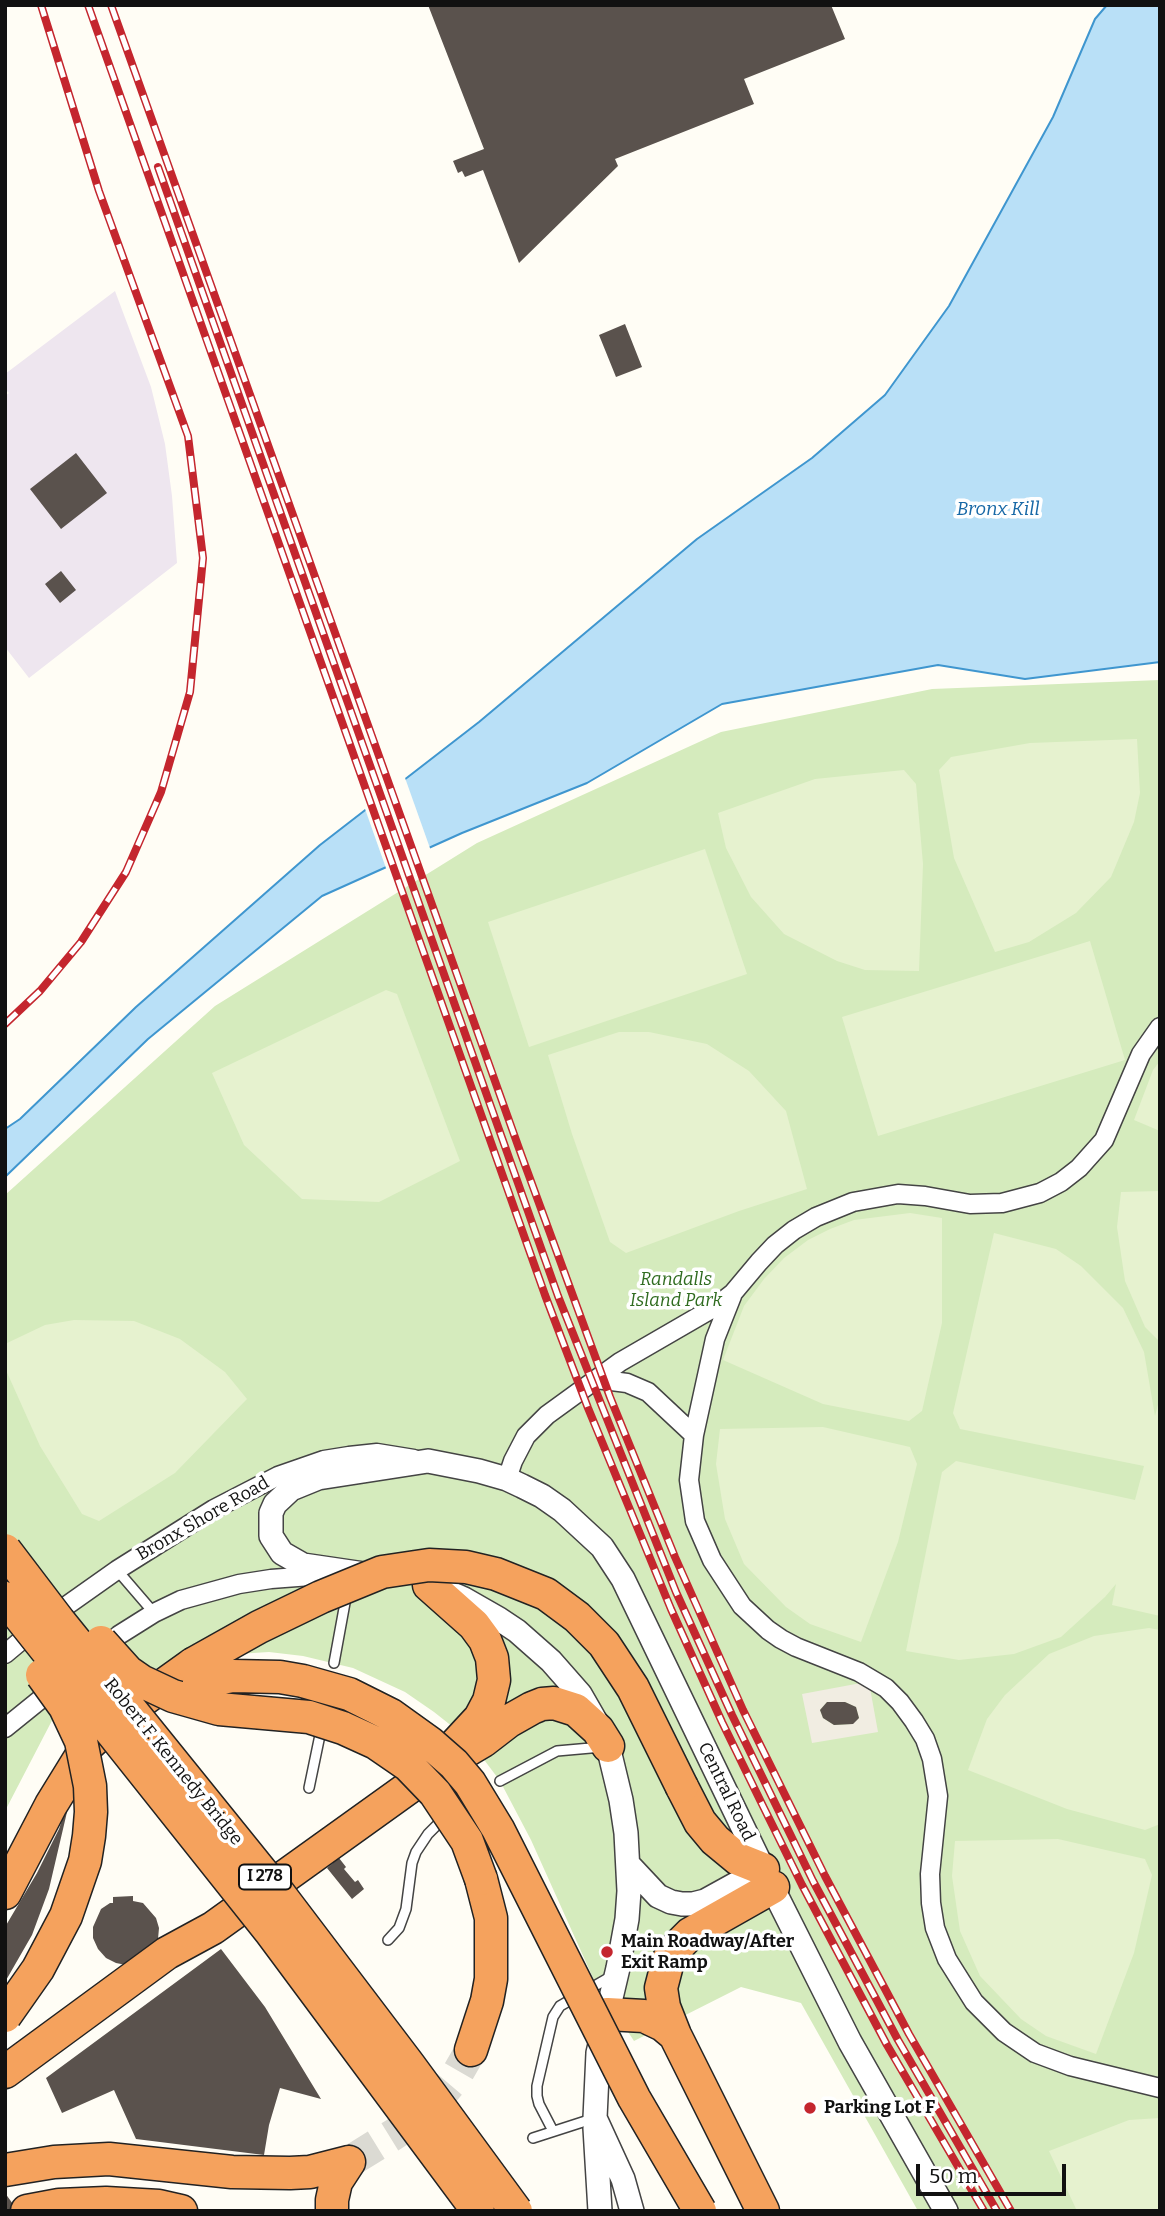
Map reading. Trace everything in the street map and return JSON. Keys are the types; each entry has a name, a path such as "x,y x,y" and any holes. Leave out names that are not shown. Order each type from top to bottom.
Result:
{"highway":[{"path":"5,1539 77,1612 118,1663 141,1681 173,1696 204,1706 309,1717 343,1728 392,1753 408,1765 435,1793 467,1841 491,1918 491,1979 487,2001 471,2050"},
{"name":"Robert F. Kennedy Bridge","path":"5,1550 277,1891 516,2211"},
{"path":"5,1894 64,1783 88,1745 119,1717 196,1673 251,1632 320,1597 382,1572 429,1565 466,1567 496,1574 546,1594 577,1617 604,1644 633,1688 700,1822 715,1840 768,1878 690,1934 673,1951 661,1988 664,2007 675,2035 763,2211"},
{"path":"429,1586 480,1633 490,1648 494,1680 489,1701 480,1718 429,1773"},
{"name":"Robert F. Kennedy Bridge","path":"5,1598 279,1942 478,2211"},
{"path":"5,1629 55,1692 73,1721 87,1763 91,1812 85,1861 66,1916 38,1969 5,2015"},
{"path":"196,1673 280,1677 349,1694 391,1715 454,1764 470,1783 499,1829 634,2098 699,2211"},
{"path":"12,2076 177,1963 213,1928 429,1773 483,1741 509,1721 542,1704 561,1704 576,1710 598,1730 608,1746"},
{"path":"607,2014 644,2016 675,2035"},
{"path":"5,2170 54,2162 109,2159 232,2172 279,2174 310,2172 348,2162 336,2182 332,2211"},
{"path":"28,2211 59,2205 106,2203 159,2206 181,2211"}],"street":[{"path":"507,1479 518,1449 530,1431 559,1405 620,1362 715,1307 733,1293 759,1262 794,1230 853,1202 898,1194 970,1204 1002,1203 1041,1193 1061,1182 1079,1168 1104,1140 1141,1054 1160,1027"},
{"path":"733,1293 715,1339 694,1435 689,1480 695,1521 712,1560 742,1606 768,1630 796,1647 859,1672 886,1688 900,1702 925,1739 932,1759 938,1796 930,1874 935,1928 947,1959 974,2002 1004,2032 1035,2053 1070,2066 1160,2088"},
{"path":"596,1379 627,1383 648,1392 694,1435"},
{"name":"Bronx Shore Road","path":"5,1654 42,1623 117,1570 214,1509 278,1476 324,1460 377,1453 428,1461"},
{"path":"428,1461 318,1478 291,1489 275,1504 271,1513 271,1536 282,1553 303,1565 388,1577 429,1586 449,1592 482,1608 517,1631 551,1661 580,1694 599,1727 608,1746 621,1800 628,1864 626,1919 617,1974 598,2053 595,2118 600,2211"},
{"name":"Central Road","path":"428,1461 507,1479 542,1496 592,1536 615,1564 850,2042 946,2211"},
{"path":"5,1728 119,1635 181,1600 239,1584 350,1573"},
{"path":"628,1864 658,1896 682,1904 694,1904 768,1878"},
{"path":"595,2118 623,2179 632,2211"}],"lane":[{"path":"117,1570 154,1613"},
{"path":"334,1663 350,1573"},
{"path":"309,1787 320,1735"},
{"path":"500,1781 557,1751 608,1746"},
{"path":"388,1940 399,1928 403,1918 416,1852 439,1823"},
{"path":"553,2131 539,2105 537,2086 553,2017 560,2006 617,1974"},
{"path":"533,2138 595,2118"}],"shaded area":[{"path":"115,291 151,387 165,444 177,563 29,678 5,647 5,396 9,393 5,389 5,374"},
{"path":"861,1683 870,1688 878,1732 812,1743 802,1694","holes":["827,1702 845,1702 856,1707 859,1718 852,1724 834,1725 823,1718 820,1710"]}],"green space":[{"name":"Randalls Island Park","path":"1160,680 1160,2211 918,2211 801,2003 741,1987 634,2041 594,1980 531,1840 500,1781 482,1757 458,1731 434,1712 405,1692 353,1668 303,1656 269,1652 205,1656 157,1668 59,1707 5,1811 5,1195 215,1006 477,843 721,732 932,689"},
{"path":"1137,739 1140,793 1134,822 1111,877 1076,913 1029,942 995,952 954,858 939,770 951,757 1030,743"},
{"path":"904,770 916,784 923,864 919,971 865,970 837,961 784,934 751,897 726,848 718,813 815,779"},
{"path":"705,849 747,974 529,1047 488,922"},
{"path":"1090,941 1125,1060 878,1136 842,1017"},
{"path":"386,990 397,994 460,1161 379,1202 302,1199 244,1145 212,1073"},
{"path":"619,1032 649,1032 707,1044 749,1071 786,1111 807,1189 626,1253 610,1242 548,1055"},
{"path":"1160,1061 1160,1131 1134,1120 1153,1070"},
{"path":"1160,1191 1160,1342 1145,1327 1125,1281 1117,1227 1121,1192"},
{"path":"910,1213 942,1218 942,1323 922,1411 909,1421 823,1404 723,1360 744,1306 784,1258 808,1240 854,1220"},
{"path":"994,1233 1056,1249 1081,1266 1123,1308 1144,1352 1155,1416 1160,1397 1160,1616 1112,1605 1116,1584 1061,1637 1014,1654 959,1660 906,1651 942,1472 956,1461 1135,1500 1144,1466 960,1429 953,1413"},
{"path":"74,1320 134,1321 180,1339 225,1372 247,1399 175,1473 99,1521 82,1514 40,1446 5,1368 5,1344 45,1325"},
{"path":"823,1427 910,1447 917,1464 898,1542 861,1642 810,1624 786,1607 744,1564 725,1519 716,1464 720,1429"},
{"path":"1149,1628 1160,1630 1160,1824 1145,1830 1067,1809 968,1770 987,1719 1005,1695 1049,1654 1094,1636"},
{"path":"1058,1839 1145,1859 1152,1875 1134,1953 1096,2054 1046,2036 1021,2019 980,1976 960,1931 952,1876 955,1841"},
{"path":"1160,2118 1160,2211 1077,2211 1049,2151 1129,2120"}],"water":[{"name":"Bronx Kill","path":"1107,5 1160,5 1160,662 1025,679 938,665 722,704 587,783 462,833 322,896 148,1039 5,1177 5,1129 20,1119 136,1007 320,845 479,722 697,539 812,458 885,395 949,306 1053,117 1095,19"}],"pier":[{"path":"404,775 431,851 387,871 364,806"}],"building":[{"path":"428,5 831,5 845,39 744,79 754,104 615,159 618,166 519,263 483,170 465,177 462,171 458,173 453,161 484,149"},
{"path":"625,324 642,367 616,377 599,335"},
{"path":"76,453 107,493 61,529 30,489"},
{"path":"61,571 76,590 60,603 45,584"},
{"path":"827,1702 845,1702 856,1707 859,1718 853,1724 834,1725 823,1718 820,1710"},
{"path":"65,1811 67,1812 49,1889 32,1935 5,1982 5,1927 37,1873"},
{"path":"339,1858 346,1867 344,1869 355,1882 358,1880 364,1889 352,1899 327,1868"},
{"path":"133,1896 133,1901 143,1903 156,1918 158,1939 154,1950 126,1965 106,1958 98,1949 93,1938 93,1927 101,1909 113,1903 113,1897"},
{"path":"221,1949 265,2007 321,2099 280,2088 269,2125 264,2155 136,2139 114,2090 62,2113 46,2078"},
{"path":"5,2193 18,2211 5,2211"}],"tunnel":[{"path":"349,2162 396,2133 433,2104 455,2078 471,2050"}],"railway":[{"path":"5,1024 40,991 81,942 126,872 161,792 190,692 203,558 188,436 99,191 41,5"},
{"path":"88,5 545,1295 588,1408 671,1609 761,1802 887,2045 984,2211"},
{"path":"111,5 521,1154 610,1397 675,1557 743,1710 825,1876 909,2034 1011,2211"},
{"path":"158,167 558,1296 676,1592 813,1881 898,2040 997,2211"}],"place":[{"name":"Main Roadway/After Exit Ramp","path":"607,1952"},
{"name":"Parking Lot F","path":"810,2108"}]}
